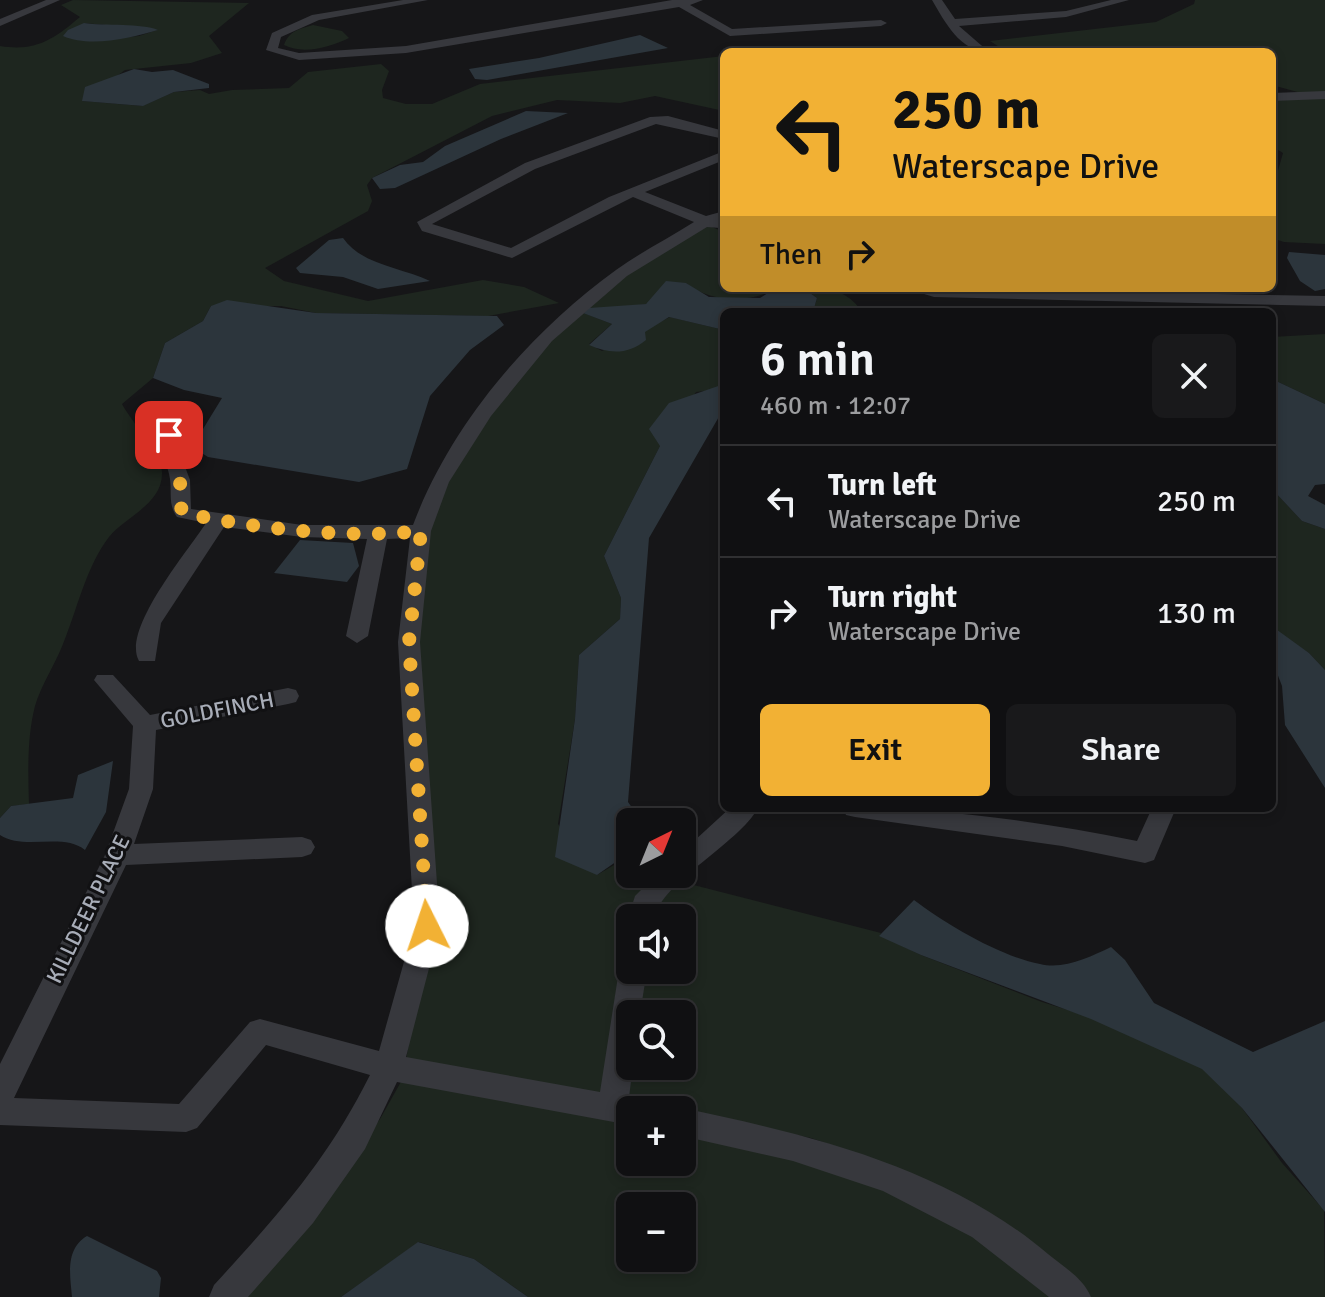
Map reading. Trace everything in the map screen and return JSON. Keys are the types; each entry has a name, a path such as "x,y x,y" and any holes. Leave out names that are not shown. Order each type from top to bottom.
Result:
{"street":[{"path":"0,23 55,0"},
{"path":"423,0 307,19 276,35 272,47 283,56 305,59 412,48 484,39 678,1 698,0"},
{"path":"937,0 951,23 979,48"},
{"path":"951,23 1066,14 1124,0"},
{"path":"678,1 730,33 881,23"},
{"path":"1276,97 1325,95"},
{"path":"720,134 668,120 655,120 530,166 424,222 427,228 512,253 632,192 720,157"},
{"path":"632,192 720,226"},
{"path":"226,1297 302,1212 354,1139 389,1067 427,926 409,642 421,531 439,482 484,413 546,337 622,273 706,221 720,216"},
{"path":"934,292 1224,293 1325,301"},
{"path":"169,435 167,451 180,482 179,505 184,513 218,521 378,535 421,531"},
{"path":"147,656 150,623 218,521"},
{"path":"357,636 378,535"},
{"path":"105,680 145,724"},
{"name":"GOLDFINCH","path":"145,724 288,696"},
{"name":"KILLDEER PLACE","path":"0,1096 62,963 118,855 141,789 145,724"},
{"path":"696,854 742,812"},
{"path":"885,812 1062,836 1145,853 1162,812"},
{"path":"118,855 302,847"},
{"path":"644,904 660,888"},
{"path":"622,1096 632,984"},
{"path":"0,1111 186,1118 260,1031 389,1067 616,1109"},
{"path":"696,1125 808,1149 885,1174 927,1193 997,1235 1074,1297"}],"shaded area":[{"path":"73,0 249,3 209,36 222,53 191,63 125,70 83,101 142,106 174,92 200,90 209,94 289,88 308,72 381,64 389,71 382,90 383,98 406,104 432,104 480,84 720,56 720,110 655,96 620,103 557,100 492,116 372,178 367,185 372,201 368,211 265,268 284,281 368,301 483,280 524,287 559,303 488,316 316,313 281,306 211,306 203,321 165,343 153,378 122,404 157,456 162,472 161,483 150,501 109,537 94,562 63,644 35,706 29,742 29,804 11,806 0,818 0,46 24,47 44,42 80,17 61,5","holes":["84,23 157,30 139,36 88,41"]},
{"path":"1195,0 1325,0 1325,93 1305,94 1276,86 1276,48 1001,48 990,41 1156,22 1194,4"},
{"path":"84,23 143,26 158,30 123,39 98,41 74,40 63,36 68,30"},
{"path":"313,25 342,31 349,38 317,49 284,45 299,29"},
{"path":"640,35 668,48 487,80 475,79 469,69 539,58"},
{"path":"134,69 152,72 173,70 209,84 209,88 174,92 143,106 82,101 85,87"},
{"path":"1325,97 1325,244 1276,239 1276,174 1283,153 1276,149 1276,98"},
{"path":"526,111 568,113 501,139 395,188 380,189 372,178 400,165 423,162 445,146"},
{"path":"707,225 720,230 720,292 768,292 743,299 718,298 686,283 646,304 584,313 612,324 589,344 602,351 670,317 720,329 720,386 696,392 660,446 604,556 621,598 620,619 579,655 575,719 558,824 597,875 616,866 616,888 652,888 640,904 616,904 616,984 620,984 603,1096 406,1060 413,1018 417,641 429,528 446,482 492,412 551,338 627,274"},
{"path":"343,238 371,260 430,281 378,289 343,277 300,273 296,268 329,240"},
{"path":"1289,252 1325,255 1325,289 1315,291 1300,281 1287,258"},
{"path":"666,281 686,283 709,297 760,298 770,292 809,292 817,298 814,308 720,308 720,329 669,317 645,332 646,340 625,351 604,350 589,345 612,324 583,313 589,308 646,304"},
{"path":"809,292 843,294 859,308 814,308 817,298"},
{"path":"227,300 316,313 497,316 504,325 470,350 430,396 407,469 359,482 208,457 192,447 222,398 184,390 153,378 165,343 203,321 211,306"},
{"path":"1325,334 1325,404 1276,381 1276,337"},
{"path":"1276,381 1325,404 1325,484 1315,485 1308,496 1325,505 1325,529 1302,521 1276,493"},
{"path":"720,385 720,415 649,538 628,802 632,808 616,808 616,862 597,875 555,857 575,719 579,655 620,619 621,598 604,556 660,446 649,429 669,403"},
{"path":"1276,493 1302,521 1325,529 1325,670 1309,653 1276,631"},
{"path":"300,540 353,543 359,566 347,582 274,573"},
{"path":"1276,629 1309,653 1325,670 1325,788 1285,725 1282,686 1276,670"},
{"path":"113,761 106,812 85,850 66,842 20,842 0,835 0,818 11,806 73,798 78,775"},
{"path":"696,886 881,933 921,955 1042,1002 1181,1045 1242,1108 1282,1163 1324,1210 1325,1297 1090,1297 890,1165 811,1138 696,1114 696,1096 624,1096 627,1080 696,1080 696,1000 638,1000 641,984 696,984 696,904 656,904 671,888"},
{"path":"914,900 974,938 1008,954 1040,964 1067,964 1111,947 1125,960 1154,1003 1253,1052 1325,1021 1325,1212 1242,1108 1202,1069 1091,1019 879,936"},
{"path":"402,1080 616,1119 616,1176 696,1176 696,1136 848,1171 960,1224 1056,1297 528,1297 474,1259 419,1242 341,1297 241,1297 380,1119"},
{"path":"87,1236 157,1271 161,1278 159,1297 72,1297 72,1255"},
{"path":"418,1242 474,1259 528,1297 341,1297"}],"route":[{"path":"169,435 167,451 177,470 179,505 184,513 218,521 378,535 421,531 409,642 427,926"}]}
